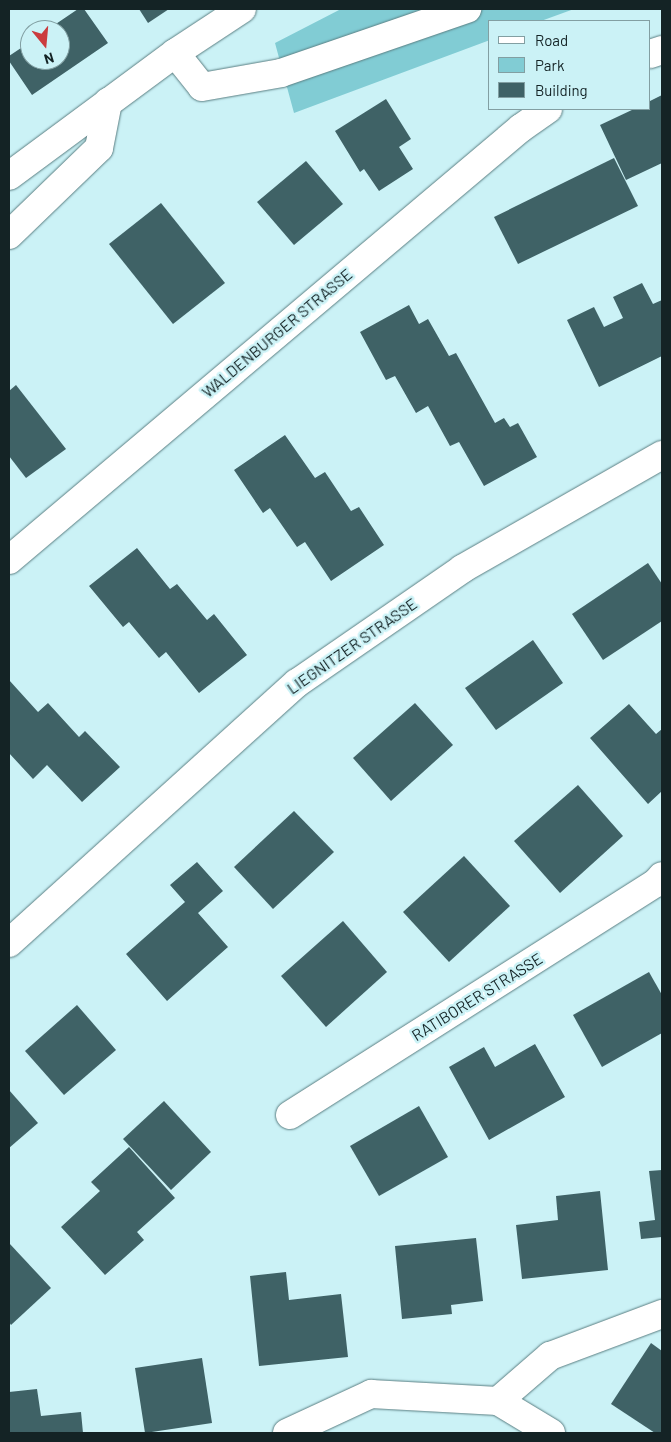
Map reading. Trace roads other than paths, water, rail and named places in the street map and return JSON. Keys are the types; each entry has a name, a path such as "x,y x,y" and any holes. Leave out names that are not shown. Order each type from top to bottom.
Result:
{"street":[{"path":"9,176 175,53 242,9"},
{"path":"175,53 202,87 281,73 468,9"},
{"path":"9,235 99,148 108,102"},
{"name":"WALDENBURGER STRASSE","path":"9,560 513,135 547,110"},
{"name":"LIEGNITZER STRASSE","path":"9,944 297,683 462,569 662,455"},
{"name":"RATIBORER STRASSE","path":"290,1115 656,884 662,876"},
{"path":"498,1401 550,1356 662,1314"},
{"path":"287,1433 371,1394 498,1401 551,1433"}]}
